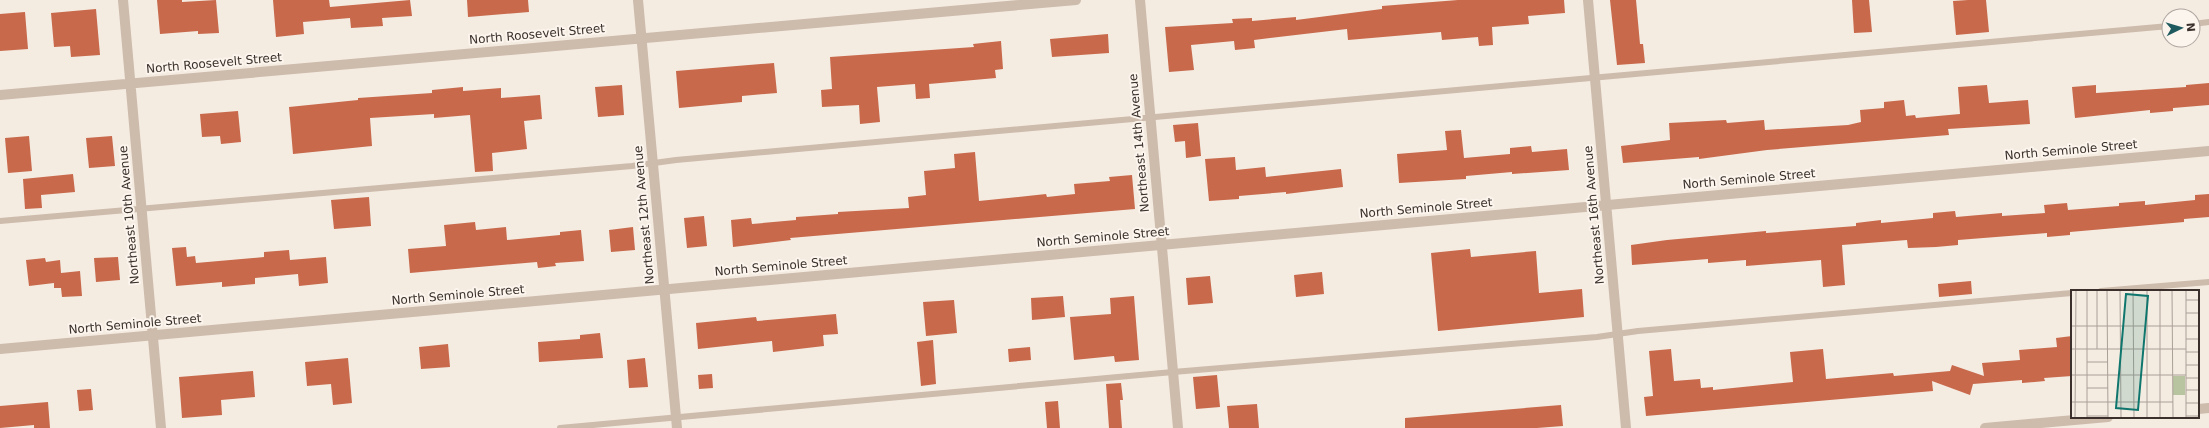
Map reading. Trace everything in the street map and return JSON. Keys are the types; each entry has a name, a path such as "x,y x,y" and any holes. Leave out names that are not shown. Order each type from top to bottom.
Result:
{"street":[{"name":"Northeast 10th Avenue","path":"123,0 161,428"},
{"name":"Northeast 12th Avenue","path":"638,0 677,423"},
{"name":"North Roosevelt Street","path":"0,95 1076,0"},
{"name":"Northeast 14th Avenue","path":"1140,0 1178,428"},
{"name":"Northeast 16th Avenue","path":"1588,0 1626,428"},
{"name":"North Seminole Street","path":"0,349 2209,151"},
{"path":"2199,409 2209,408"},
{"path":"1985,428 2097,418"}],"lane":[{"path":"0,220 653,163 2161,27"},
{"path":"2113,290 2209,282"},
{"path":"560,428 677,423 1173,372 2071,294"}],"building":[{"path":"157,0 182,0 182,2 216,0 219,33 198,34 198,31 160,34"},
{"path":"273,0 329,0 330,7 410,0 412,16 382,18 383,26 351,28 350,18 303,22 304,34 276,37"},
{"path":"467,0 528,0 529,12 468,17"},
{"path":"1458,0 1564,0 1565,13 1528,16 1529,24 1492,27 1493,45 1479,46 1478,37 1442,40 1441,32 1348,40 1347,29 1254,40 1255,48 1235,50 1234,41 1191,45 1194,70 1169,72 1165,27 1233,23 1232,19 1252,18 1252,21 1296,17 1296,20 1382,9 1382,6"},
{"path":"1610,0 1636,0 1640,44 1643,44 1645,63 1617,65"},
{"path":"1852,0 1869,0 1872,32 1854,33"},
{"path":"1986,0 1989,32 1956,35 1953,1"},
{"path":"96,9 100,55 71,57 70,46 54,47 51,13"},
{"path":"25,12 28,49 0,51 0,14"},
{"path":"1108,34 1109,53 1052,57 1050,39"},
{"path":"1001,41 1003,69 995,70 996,78 929,84 930,98 916,99 915,84 877,87 880,122 860,124 859,105 822,107 821,90 832,89 830,57 974,47 973,44"},
{"path":"774,63 777,93 742,96 742,102 679,108 676,71"},
{"path":"2209,83 2209,105 2173,108 2173,111 2150,113 2150,110 2075,118 2072,87 2096,85 2096,93 2186,87 2186,85"},
{"path":"622,85 624,115 598,117 595,87"},
{"path":"1987,85 1989,103 2028,100 2030,124 1948,129 1949,135 1767,150 1699,159 1699,157 1623,163 1621,146 1670,140 1669,123 1726,120 1727,123 1764,120 1765,130 1848,125 1861,122 1860,110 1884,108 1884,102 1904,100 1906,116 1915,115 1916,118 1960,114 1958,87"},
{"path":"463,87 463,91 501,88 501,98 540,95 542,119 524,121 527,149 492,153 493,171 475,172 470,115 434,118 434,114 370,118 372,146 293,154 289,107 358,100 358,98 432,93 432,90"},
{"path":"238,111 241,142 221,144 220,136 202,137 200,114"},
{"path":"1198,123 1201,156 1186,158 1185,141 1175,142 1173,125"},
{"path":"1461,130 1464,158 1510,154 1510,148 1531,146 1532,152 1567,149 1569,170 1512,174 1512,172 1466,176 1466,179 1399,183 1397,154 1447,150 1445,131"},
{"path":"29,136 32,171 8,173 5,138"},
{"path":"112,136 115,166 89,168 86,138"},
{"path":"975,152 979,201 1046,194 1047,197 1075,194 1074,184 1110,181 1109,177 1132,175 1135,209 790,238 791,240 733,247 731,220 751,218 752,224 796,220 796,217 838,214 838,212 909,208 908,197 926,195 924,171 955,168 954,154"},
{"path":"1235,157 1236,170 1265,167 1266,177 1341,169 1343,187 1286,194 1286,192 1239,196 1239,199 1209,201 1205,159"},
{"path":"73,174 75,192 41,195 42,208 25,209 23,179"},
{"path":"2209,194 2209,217 2184,219 2184,222 2070,232 2070,235 2047,237 2047,233 1958,240 1958,245 1936,247 1908,248 1907,240 1842,245 1845,285 1823,287 1821,260 1746,266 1746,260 1708,263 1708,259 1632,265 1631,245 1667,240 1766,231 1766,233 1856,226 1856,223 1881,220 1881,223 1933,218 1933,213 1955,211 1956,217 2002,213 2002,216 2045,213 2044,205 2067,203 2068,210 2119,206 2119,203 2145,201 2145,205 2195,200 2195,195"},
{"path":"369,197 371,226 334,229 331,200"},
{"path":"704,216 707,246 687,248 684,218"},
{"path":"475,222 476,230 506,227 507,240 560,235 560,232 581,230 584,261 555,263 556,266 538,268 537,262 410,273 408,249 446,246 444,225"},
{"path":"633,227 635,250 611,252 609,230"},
{"path":"186,247 187,257 195,256 196,263 264,257 264,252 289,250 290,260 326,257 328,283 299,286 298,274 255,278 255,284 222,287 222,282 176,286 172,248"},
{"path":"1470,249 1471,257 1536,251 1539,293 1582,289 1584,317 1438,331 1431,253"},
{"path":"118,257 120,280 96,282 94,258"},
{"path":"45,258 46,262 60,260 61,273 80,271 82,296 62,297 61,288 54,288 54,283 29,286 26,260"},
{"path":"1322,272 1324,294 1296,297 1294,275"},
{"path":"1210,276 1213,303 1188,305 1186,278"},
{"path":"1971,281 1972,294 1939,297 1938,284"},
{"path":"1063,296 1065,317 1032,320 1031,298"},
{"path":"1134,296 1139,360 1115,362 1114,356 1074,360 1070,317 1111,314 1110,298"},
{"path":"954,300 957,333 926,336 923,302"},
{"path":"836,314 838,334 823,335 824,346 773,352 772,341 698,349 696,323 756,317 757,321"},
{"path":"600,333 603,358 539,362 538,342 580,339 580,335"},
{"path":"2071,336 2071,376 2044,378 2045,381 2022,383 2022,380 1973,384 1970,395 1932,381 1933,391 1646,416 1644,397 1653,396 1649,351 1671,349 1674,381 1700,379 1701,388 1713,387 1713,390 1793,382 1790,352 1823,349 1826,379 1893,373 1894,376 1950,371 1952,365 1984,376 1982,363 2020,360 2019,350 2057,347 2056,338"},
{"path":"933,340 936,384 921,386 917,342"},
{"path":"448,344 450,367 421,369 419,347"},
{"path":"1030,347 1031,360 1009,362 1008,349"},
{"path":"348,358 352,403 333,405 331,384 307,386 305,362"},
{"path":"645,358 648,387 629,388 627,360"},
{"path":"253,371 255,397 221,400 222,415 182,418 179,377"},
{"path":"712,374 713,388 699,389 698,375"},
{"path":"1217,375 1220,407 1196,409 1193,377"},
{"path":"1121,383 1123,400 1120,400 1122,428 1109,428 1106,384"},
{"path":"91,389 93,410 79,411 77,390"},
{"path":"1058,401 1060,428 1047,428 1045,402"},
{"path":"48,402 50,428 34,428 34,425 0,428 0,406"},
{"path":"1257,404 1259,428 1229,428 1227,406"},
{"path":"1561,405 1563,426 1537,428 1405,428 1405,418"}]}
